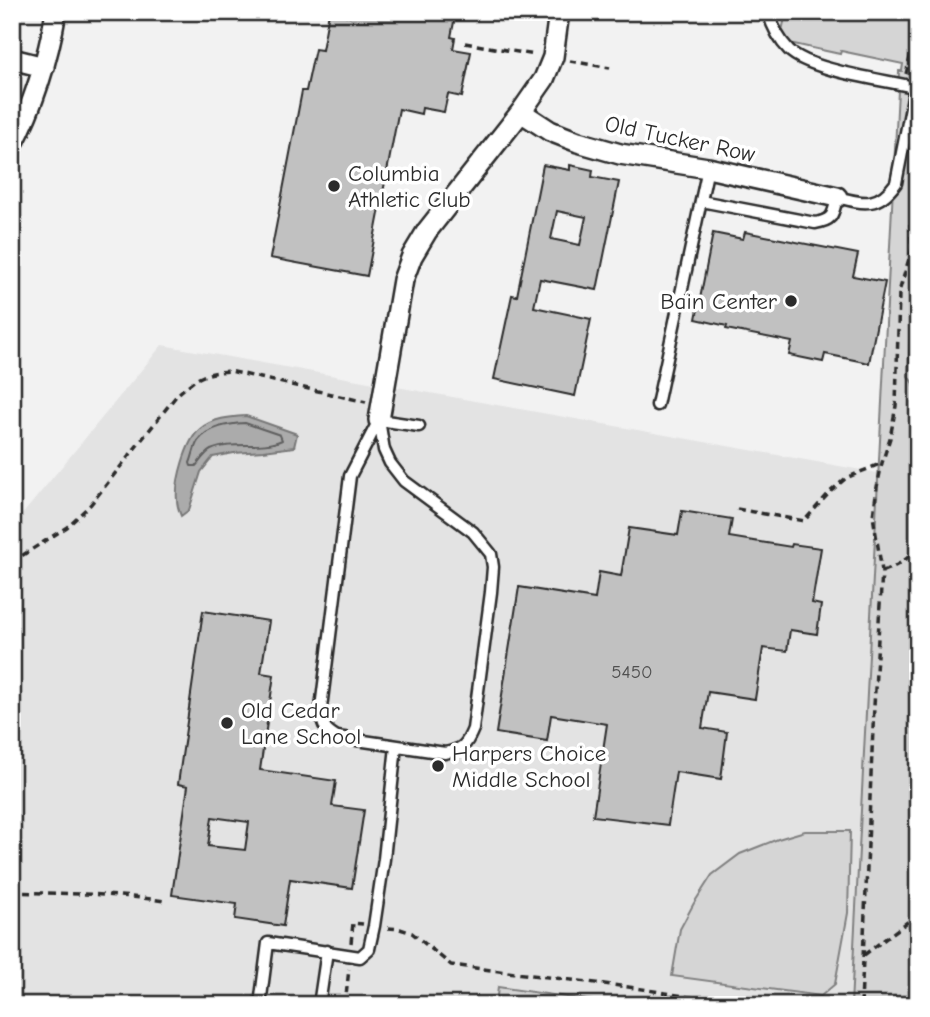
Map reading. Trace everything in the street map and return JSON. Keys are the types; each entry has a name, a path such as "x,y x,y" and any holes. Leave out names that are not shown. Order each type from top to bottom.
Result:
{"street":[{"path":"12,146 44,67 56,12"},
{"path":"380,412 403,280 412,256 427,231 544,79 553,57 559,12"},
{"path":"12,59 44,67"},
{"name":"Old Tucker Row","path":"520,111 550,131 620,154 708,168 837,197"}],"lane":[{"path":"701,201 815,223 827,221 833,215 837,197 872,203 889,193 896,183 916,88 804,60 790,51 781,40 768,12"},
{"path":"657,405 708,168"},
{"path":"380,412 419,426"},
{"path":"380,412 384,450 404,481 473,532 491,554 493,567 473,729 468,742 459,750 445,753 337,737 327,731 322,723 321,709 350,476 380,412"},
{"path":"260,1005 268,943 360,957 369,949 384,859 396,747"},
{"path":"319,1005 327,951"}],"path":[{"path":"903,85 918,25"},
{"path":"861,1005 874,706 883,571 873,516 895,406 899,292 912,249 910,223"},
{"path":"13,561 67,527 91,504 177,395 194,379 211,372 230,371 380,412"},
{"path":"737,509 804,521 846,478 882,463"},
{"path":"883,571 897,566 918,547"},
{"path":"12,892 130,896 164,901"},
{"path":"863,956 918,914"},
{"path":"345,1005 353,923 412,933 451,965 636,988 737,1005"}],"shaded area":[{"path":"786,12 918,12 918,181 908,376 918,391 918,1005 851,1005 899,71 902,71 903,64 780,41"},
{"path":"918,181 918,391 908,376"},
{"name":"Harpers Choice Middle School","path":"162,345 878,473 851,1005 12,1005 12,527"},
{"path":"805,831 850,831 848,913 835,984 821,996 672,976 680,929 712,875 740,854"},
{"path":"498,987 621,1005 496,1005"}],"water":[{"path":"246,416 297,434 294,447 213,457 201,472 189,510 181,516 177,502 178,483 182,462 195,435 205,425 216,420"}],"building":[{"name":"Columbia Athletic Club","path":"329,12 350,16 351,12 456,12 451,37 455,38 453,49 471,52 462,97 448,94 444,112 422,108 421,114 399,109 367,276 270,258 302,91 306,91 315,49 322,50"},
{"path":"543,165 570,170 570,165 593,170 592,177 619,182 597,290 540,279 534,307 591,319 575,396 494,379 512,295 517,296","holes":["557,211 586,217 580,245 551,239"]},
{"name":"Bain Center","path":"745,232 858,254 853,276 885,282 869,363 825,354 823,362 789,355 792,342 726,329 727,326 696,319 713,233 743,239"},
{"name":"Harpers Choice Middle School","path":"682,511 732,519 729,537 791,547 792,544 821,548 812,603 821,605 817,634 790,630 787,651 763,648 755,699 708,692 702,728 727,732 721,779 676,772 668,825 593,816 607,724 551,715 547,741 496,733 519,587 595,599 599,572 621,576 629,528 678,535"},
{"name":"Old Cedar Lane School","path":"203,611 269,621 261,673 274,675 260,770 336,781 332,806 364,810 352,888 290,879 283,926 235,919 237,904 172,895 188,786 178,784","holes":["212,817 249,822 245,850 208,846"]}],"place":[{"name":"Columbia Athletic Club","path":"334,186"},
{"name":"Bain Center","path":"791,301"},
{"name":"Old Cedar Lane School","path":"227,723"},
{"name":"Harpers Choice Middle School","path":"438,766"}]}
